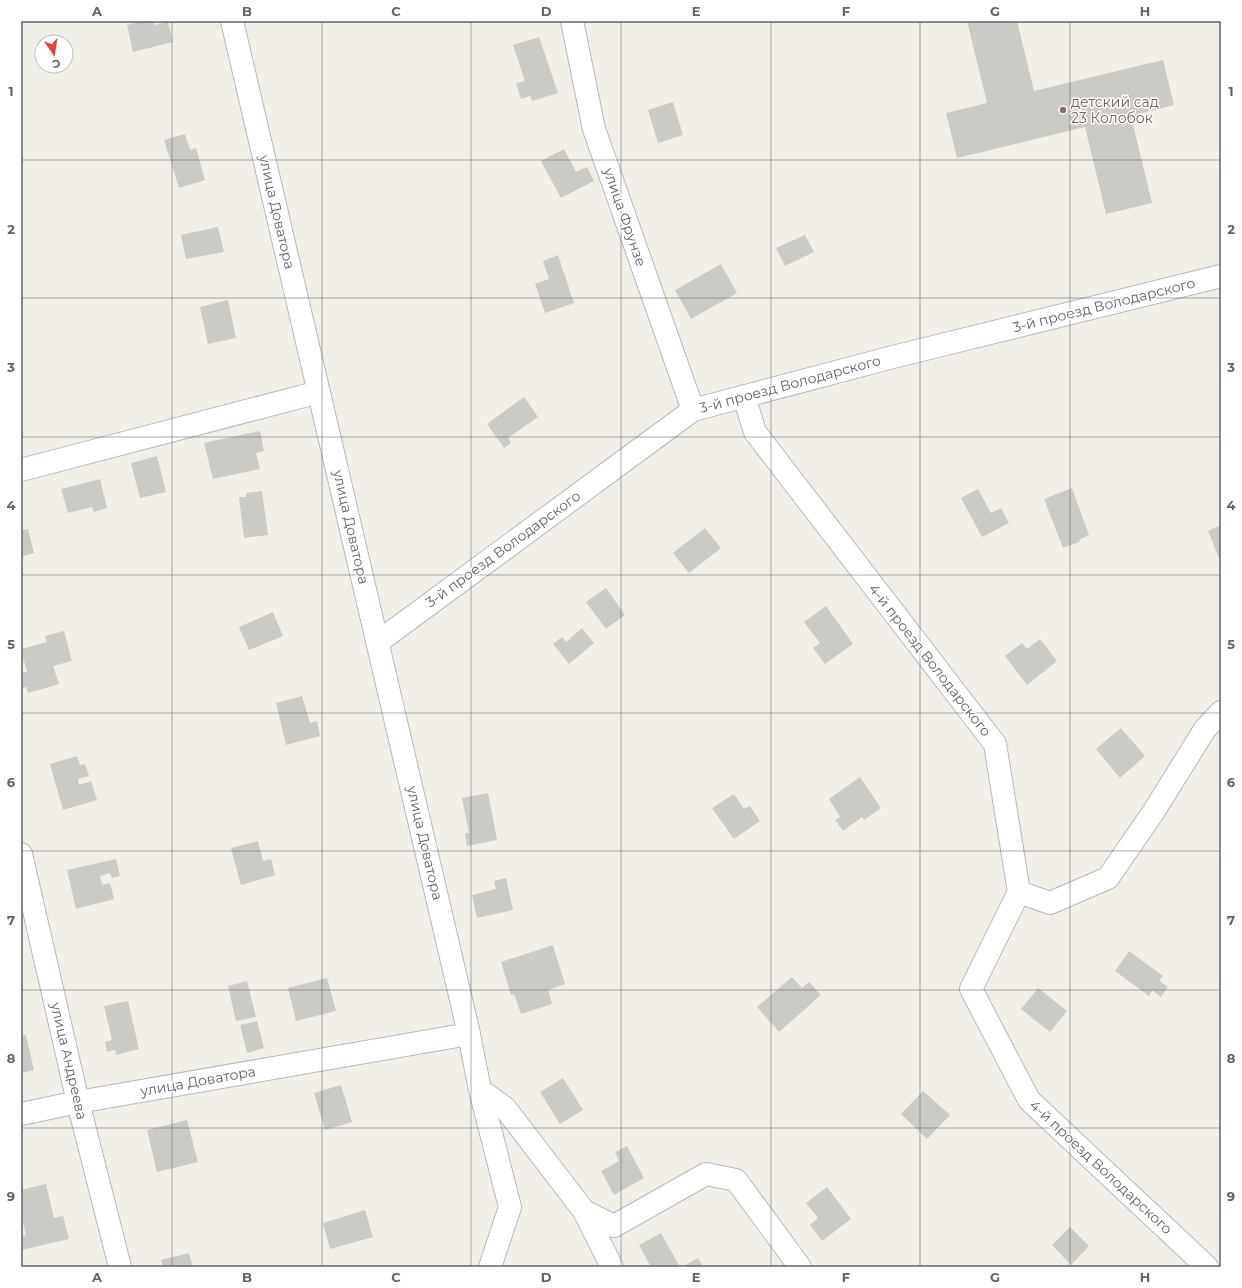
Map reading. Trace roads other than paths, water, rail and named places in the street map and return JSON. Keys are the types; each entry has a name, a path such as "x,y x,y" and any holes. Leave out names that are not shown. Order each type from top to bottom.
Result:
{"street":[{"name":"улица Доватора","path":"232,21 469,1034 480,1090 510,1207 490,1267"},
{"name":"улица Фрунзе","path":"572,21 594,130 693,410"},
{"name":"3-й проезд Володарского","path":"378,642 693,410 892,357 1221,276"},
{"path":"21,470 319,392"},
{"name":"4-й проезд Володарского","path":"744,396 755,432 995,744 1019,892 971,989 1029,1100 1207,1267"},
{"path":"1019,892 1050,902 1108,878 1154,810 1205,729 1221,712"},
{"name":"улица Андреева","path":"21,854 78,1102 120,1267"},
{"name":"улица Доватора","path":"21,1114 78,1102 469,1034"},
{"path":"480,1090 505,1108 584,1210 612,1267"},
{"path":"584,1210 614,1226 706,1174 736,1180 800,1267"}],"place":[{"name":"детский сад 23 Колобок","path":"1063,110"}]}
